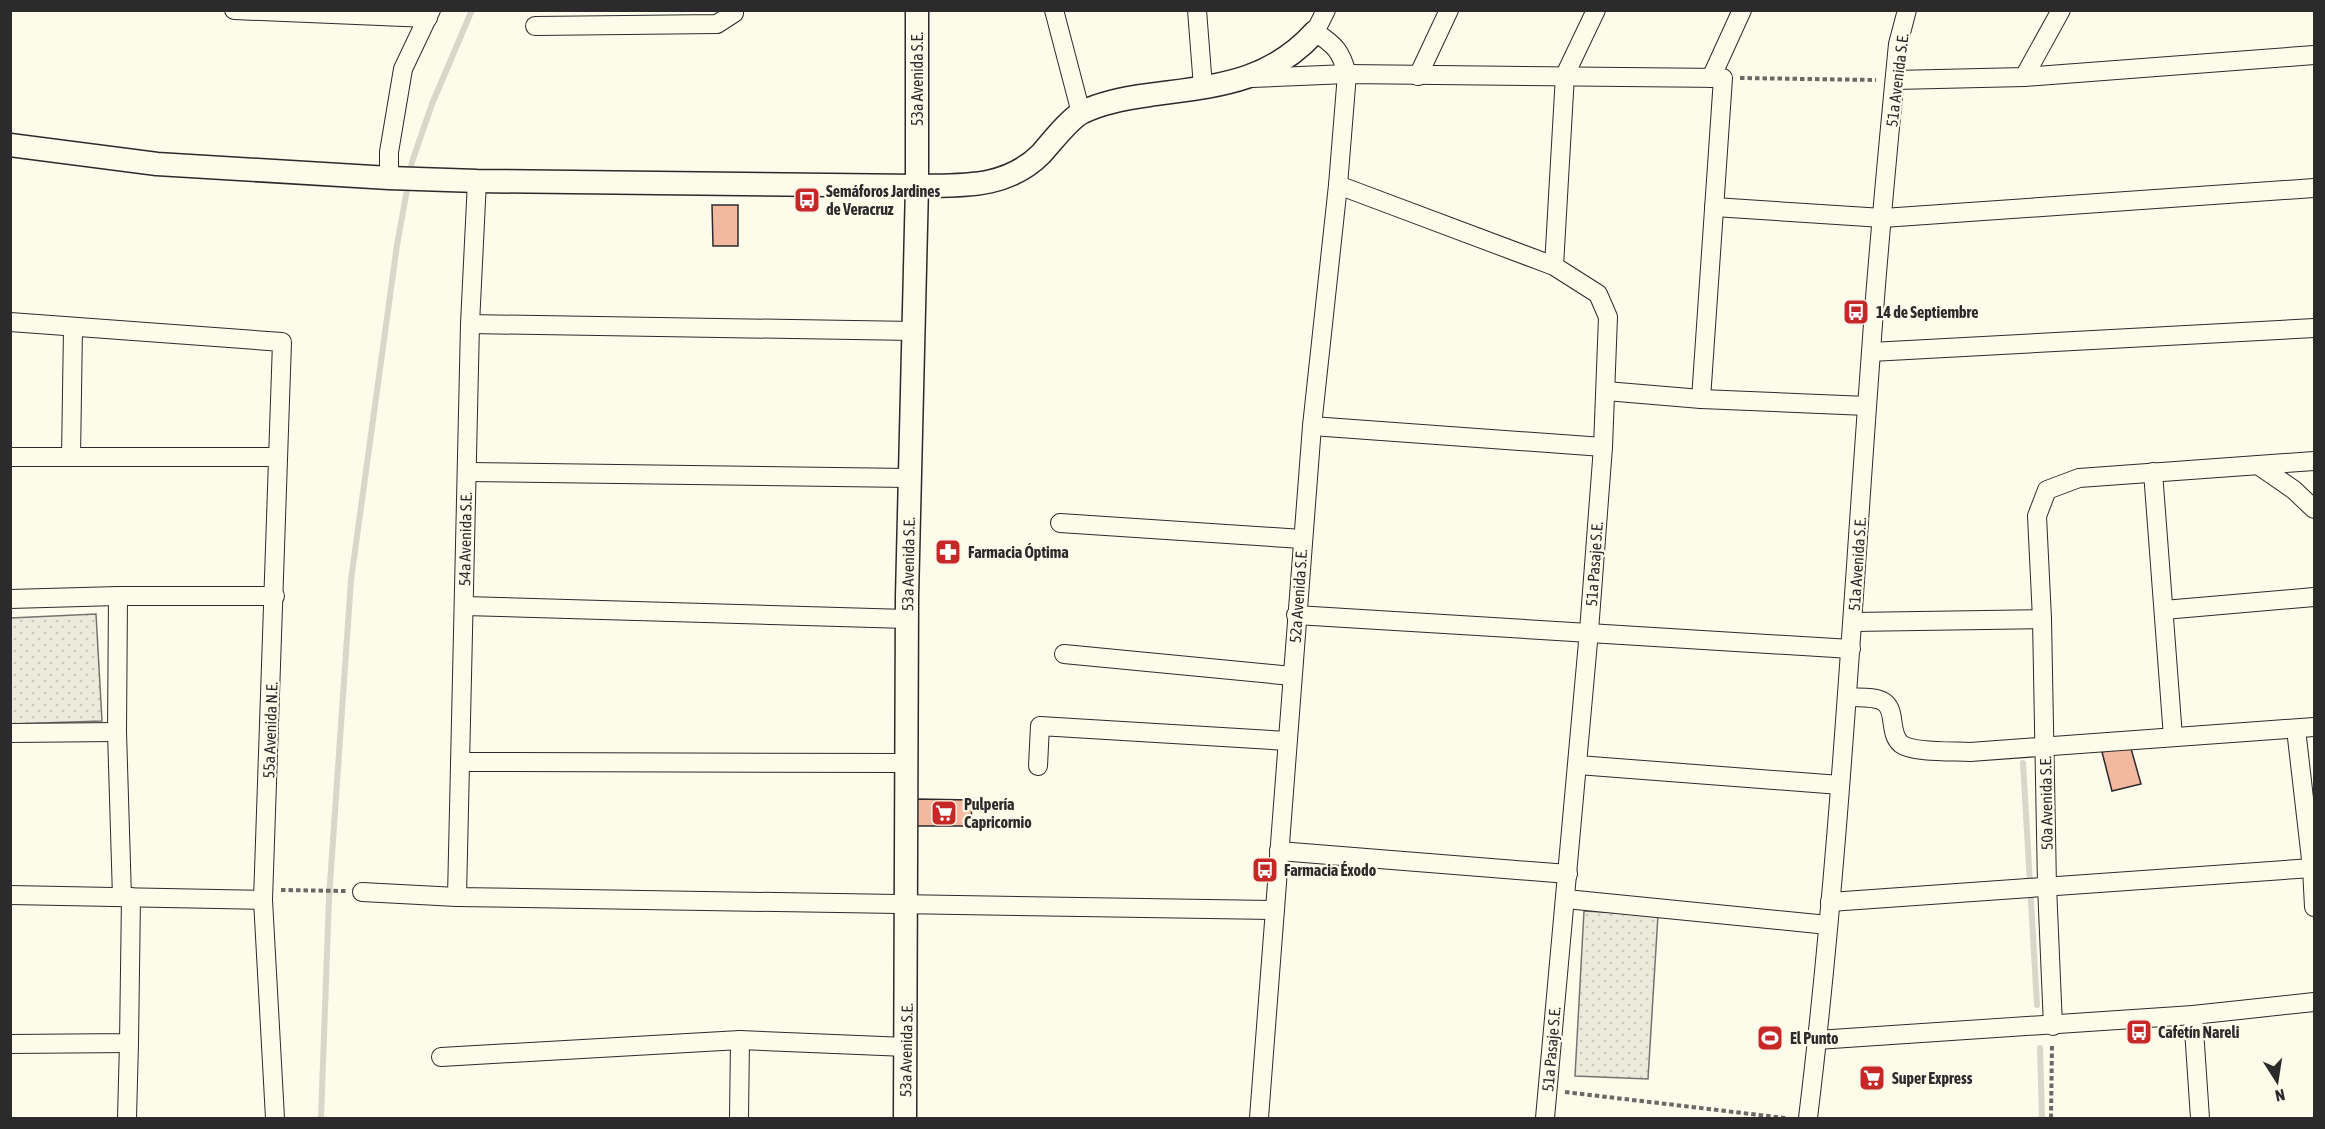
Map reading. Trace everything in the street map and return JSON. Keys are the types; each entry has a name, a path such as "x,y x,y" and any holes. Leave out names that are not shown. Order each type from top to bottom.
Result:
{"street":[{"path":"234,10 429,14 403,69 389,152 402,178"},
{"path":"535,26 592,18 717,24 734,13 734,10"},
{"name":"53a Avenida S.E.","path":"905,1119 907,619 917,186 917,10"},
{"path":"1054,10 1081,113"},
{"path":"1197,10 1203,87"},
{"path":"1248,78 1280,63 1295,52 1315,32 1326,10"},
{"path":"1418,76 1449,10"},
{"path":"1554,266 1564,75 1596,10"},
{"path":"1701,399 1714,207 1717,78 1742,10"},
{"name":"51a Avenida S.E.","path":"1808,1119 1840,785 1871,352 1898,44 1907,10"},
{"path":"2024,77 2061,10"},
{"path":"1315,32 1333,44 1342,58 1347,74"},
{"path":"1895,80 2024,77 2314,55"},
{"path":"10,145 157,164 402,178 477,181 917,186 976,184 1007,178 1034,161 1081,113 1120,99 1248,78 1347,74 1717,78"},
{"name":"52a Avenida S.E.","path":"1259,1119 1311,426 1338,184 1347,74"},
{"name":"54a Avenida S.E.","path":"457,897 470,324 477,181"},
{"name":"51a Pasaje S.E.","path":"1338,184 1554,266 1598,294 1608,317 1603,447 1589,631 1545,1119"},
{"path":"1714,207 1883,218 2314,188"},
{"path":"10,322 73,328 71,457"},
{"path":"470,324 914,331"},
{"name":"55a Avenida N.E.","path":"73,328 282,342 264,895 274,1119"},
{"path":"1871,352 2314,328"},
{"path":"1606,391 1701,399 1867,406"},
{"path":"1311,426 1603,447"},
{"path":"10,457 277,457"},
{"path":"2173,737 2153,472 2314,461"},
{"path":"2258,465 2294,490 2314,509"},
{"path":"467,472 909,478"},
{"name":"50a Avenida S.E.","path":"2053,1026 2044,887 2045,746 2037,516 2047,490 2079,478 2153,472"},
{"path":"1060,523 1302,539"},
{"path":"118,596 117,732 127,897 129,1043 127,1119"},
{"path":"10,599 275,596"},
{"path":"2164,610 2314,597"},
{"path":"464,606 907,619"},
{"path":"1296,615 1589,631 1851,649"},
{"path":"1853,622 2042,619"},
{"path":"1064,654 1292,676"},
{"path":"1847,697 1884,702 1890,710 1894,733 1902,744 1915,748 1970,752 2314,728"},
{"path":"1038,766 1040,726 1287,741"},
{"path":"2296,729 2312,868 2314,908"},
{"path":"10,733 117,732"},
{"path":"460,762 907,763"},
{"path":"1578,765 1840,785"},
{"path":"1279,851 1568,874"},
{"path":"1830,902 2312,868"},
{"path":"353,891 457,897 1275,910"},
{"path":"10,895 127,897 264,895"},
{"path":"1566,899 1828,925"},
{"path":"1817,1040 2053,1026 2193,1015 2314,1002"},
{"path":"2193,1015 2200,1119"},
{"path":"441,1057 740,1040 906,1047"},
{"path":"739,1119 740,1040"},
{"path":"10,1044 129,1043"}],"path":[{"path":"1717,78 1895,80"},
{"path":"264,895 312,890 353,891"},
{"path":"2051,1119 2053,1026"},
{"path":"1547,1090 1785,1119"}],"shaded area":[{"path":"96,614 102,721 11,724 11,618"},
{"path":"1584,911 1658,915 1648,1079 1575,1076"}],"building":[{"path":"712,205 738,205 738,246 713,246"},
{"path":"2130,745 2141,784 2112,791 2102,752"},
{"name":"Pulpería Capricornio","path":"916,799 972,800 971,826 916,826"}],"waterway":[{"path":"321,1118 329,898 351,580 397,245 412,162 432,104 472,10"},
{"path":"2023,763 2037,1005"},
{"path":"2040,1048 2042,1118"}],"place":[{"name":"Semáforos Jardines de Veracruz","path":"807,200"},
{"name":"14 de Septiembre","path":"1856,312"},
{"name":"Farmacia Óptima","path":"948,552"},
{"name":"Pulpería Capricornio","path":"944,813"},
{"name":"Farmacia Éxodo","path":"1265,870"},
{"name":"Cafetín Nareli","path":"2139,1032"},
{"name":"El Punto","path":"1770,1038"},
{"name":"Super Express","path":"1872,1078"}]}
